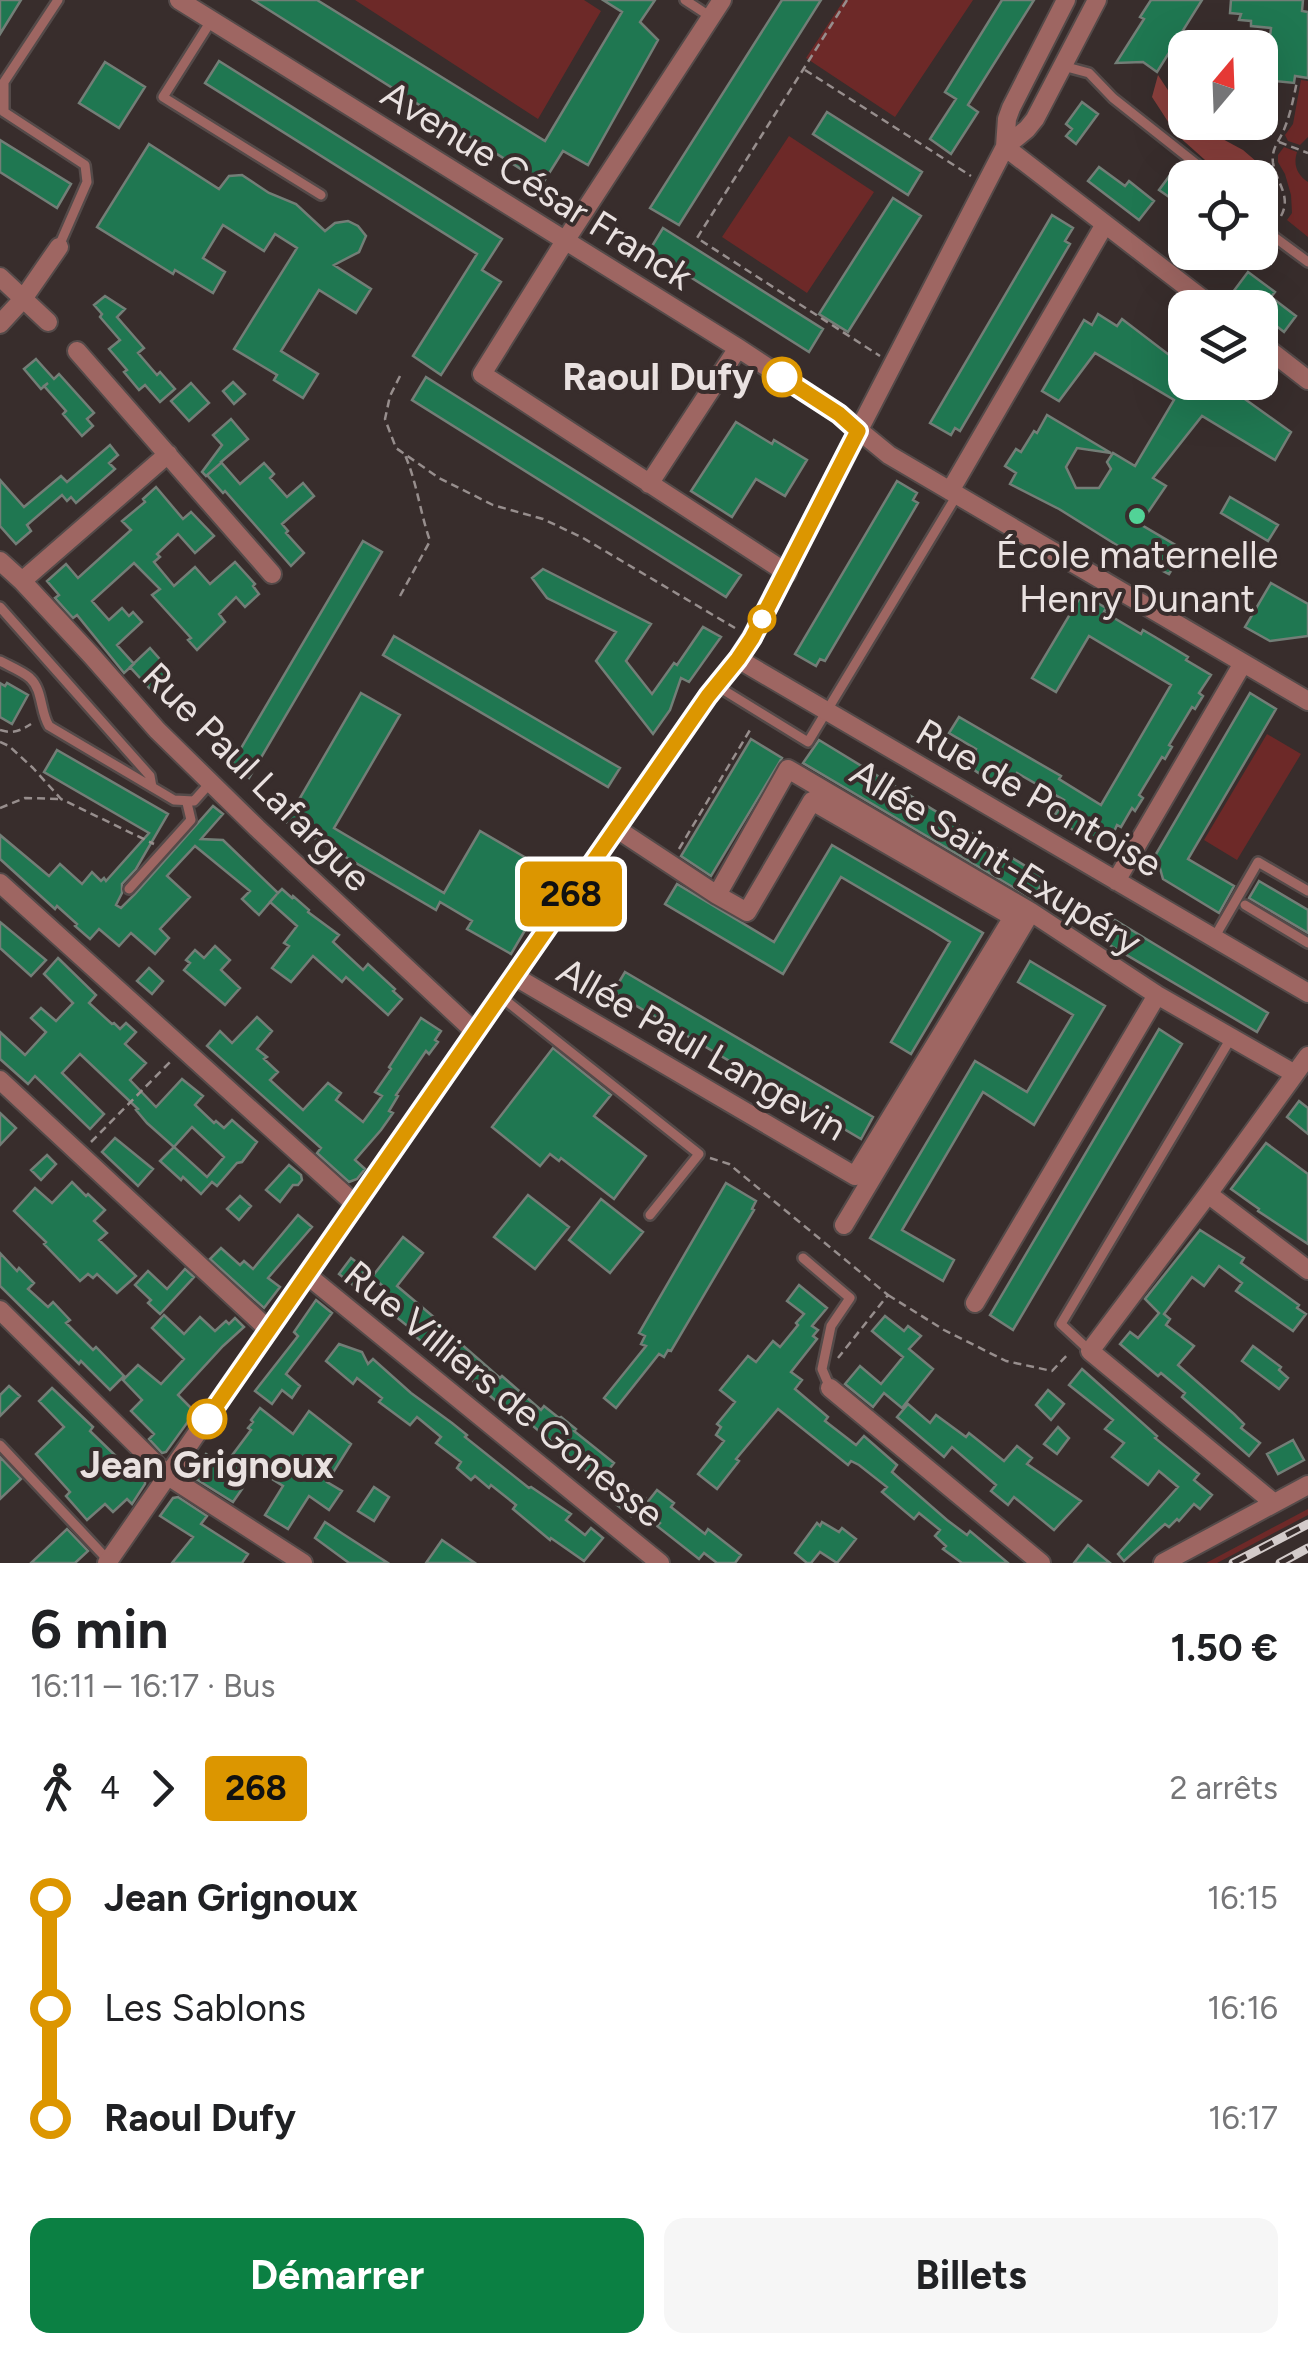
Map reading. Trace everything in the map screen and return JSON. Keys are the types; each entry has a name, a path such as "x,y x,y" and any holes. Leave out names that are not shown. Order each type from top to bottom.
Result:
{"street":[{"name":"Avenue César Franck","path":"178,0 204,10 738,348 839,414 889,456 1308,701"},
{"path":"722,0 482,374 787,573"},
{"path":"108,1562 745,649 1005,147 1011,108 1066,0"},
{"path":"1005,147 1028,129 1097,0"},
{"path":"1005,147 1191,290"},
{"path":"954,493 1105,224"},
{"path":"0,324 23,299 58,247"},
{"path":"0,277 48,322"},
{"path":"649,484 738,348"},
{"path":"77,352 272,574"},
{"path":"1278,357 1308,380"},
{"path":"22,581 168,454"},
{"name":"Rue Paul Lafargue","path":"0,561 156,730 475,1032"},
{"name":"Rue de Pontoise","path":"745,649 826,711 1308,993"},
{"path":"1116,881 1242,662"},
{"name":"Allée Saint-Exupéry","path":"718,895 788,769 1022,914 1295,1074"},
{"name":"Allée Saint-Exupéry","path":"617,829 748,912 812,801 1022,914"},
{"path":"0,883 356,1206"},
{"name":"Allée Paul Langevin","path":"514,976 854,1176 1022,914"},
{"name":"Allée Paul Langevin","path":"844,1225 1022,914"},
{"path":"975,1304 1158,995"},
{"path":"1274,1503 1090,1351 1308,1056"},
{"path":"0,1080 269,1330"},
{"path":"1208,1194 1308,1270"},
{"name":"Rue Villiers de Gonesse","path":"306,1275 660,1563"},
{"path":"0,1310 168,1476 303,1563"},
{"path":"830,1388 1040,1563"},
{"path":"1163,1563 1308,1485"}],"lane":[{"path":"58,0 4,82 4,112 85,165 87,182 58,247"},
{"path":"684,0 712,18"},
{"path":"204,10 163,97 320,195"},
{"path":"1063,66 1088,73 1113,98 1191,160"},
{"path":"1278,240 1308,262"},
{"path":"717,686 808,742 954,493"},
{"path":"0,607 150,776 152,788"},
{"path":"0,661 31,679 38,688 49,726 152,788 174,800 188,802 194,801 211,783"},
{"path":"129,889 190,820 188,802"},
{"path":"1214,938 1258,862 1308,891"},
{"path":"1245,906 1308,943"},
{"path":"500,996 699,1154 650,1215"},
{"path":"1090,1351 1061,1324 1232,1037"},
{"path":"803,1258 850,1298 831,1326 822,1369 830,1388"},
{"path":"0,1446 108,1562"}],"path":[{"path":"847,0 697,238 892,364"},
{"path":"804,70 985,185"},
{"path":"1274,160 1273,148 1284,132 1297,80"},
{"path":"1278,141 1308,153"},
{"path":"1278,177 1285,194 1285,210 1278,220"},
{"path":"400,376 385,419 396,448 439,478 493,506 543,519 584,538 745,649"},
{"path":"400,596 430,541 414,476 404,454"},
{"path":"0,730 20,731 43,716"},
{"path":"677,851 750,730"},
{"path":"0,742 9,746 62,798 164,849"},
{"path":"0,808 25,798 62,798"},
{"path":"79,1154 183,1049"},
{"path":"888,1296 1006,1361 1052,1370 1071,1351 1090,1351"}],"shaded area":[{"path":"355,0 584,0 601,11 538,119"},
{"path":"844,0 973,0 895,117 806,58"},
{"path":"1158,75 1168,90 1168,122 1152,97"},
{"path":"1301,80 1308,81 1308,137 1300,145 1288,141 1285,135 1293,124"},
{"path":"789,136 874,192 807,293 722,237"},
{"path":"1183,140 1224,140 1255,160 1205,160"},
{"path":"1284,147 1297,152 1297,169 1308,182 1308,237 1287,220 1292,213 1291,195 1278,155"},
{"path":"1267,734 1301,754 1237,860 1204,840"},
{"path":"1308,1509 1308,1515 1217,1563 1206,1563"}],"building":[{"path":"0,0 21,0 0,34"},
{"path":"253,0 317,0 545,141 622,12 603,0 655,0 640,22 658,40 588,165 563,151 543,183"},
{"path":"782,0 821,0 679,225 650,208"},
{"path":"1002,0 1034,0 968,105 978,112 951,154 930,139 956,99 945,92"},
{"path":"1151,0 1202,0 1183,30 1168,30 1168,54 1157,72 1143,62 1116,63 1144,19 1140,17"},
{"path":"1231,0 1303,0 1302,11 1308,12 1308,78 1295,76 1294,83 1278,81 1278,30 1251,26 1251,21 1239,20 1241,14 1230,13"},
{"path":"219,61 502,239 482,270 501,282 441,375 413,356 477,254 205,83"},
{"path":"105,62 145,87 119,128 79,103"},
{"path":"1082,102 1098,114 1076,144 1066,136 1072,129 1066,124"},
{"path":"827,112 922,172 908,195 813,134"},
{"path":"0,140 71,184 57,208 0,172"},
{"path":"149,144 219,189 229,176 242,175 269,193 296,204 325,231 335,223 348,221 366,236 359,252 334,265 371,289 356,313 319,290 281,351 318,374 303,398 274,380 277,375 234,349 297,248 275,234 264,251 223,225 203,258 225,272 213,293 175,270 173,274 97,227"},
{"path":"1099,167 1125,186 1129,181 1154,201 1139,220 1088,181"},
{"path":"1168,178 1168,196 1159,190"},
{"path":"893,198 921,216 848,332 819,314"},
{"path":"1052,215 1073,228 1065,241 1070,244 960,431 955,428 951,435 930,423"},
{"path":"663,228 823,329 809,352 649,251"},
{"path":"1248,272 1272,290 1234,290"},
{"path":"105,296 125,309 117,317 144,348 138,353 175,389 160,402 145,385 139,390 109,349 120,340 94,305"},
{"path":"1278,302 1296,316 1284,332 1278,327"},
{"path":"1098,314 1117,326 1122,319 1168,354 1168,396 1095,353 1059,401 1042,391 1084,320 1092,325"},
{"path":"36,359 54,379 59,374 94,413 87,419 93,426 82,436 63,414 66,411 24,369"},
{"path":"426,377 741,575 726,597 412,400"},
{"path":"233,382 245,394 234,404 223,391"},
{"path":"191,383 209,403 189,421 171,401"},
{"path":"1174,400 1246,400 1291,432 1275,460 1202,416 1153,478 1166,486 1140,524 1184,550 1169,574 1010,484 1016,473 1005,466 1016,449 1021,452 1034,431 1037,433 1047,415 1111,453 1077,448 1066,467 1076,488 1099,488 1111,469 1107,462 1113,453 1135,466"},
{"path":"231,419 248,439 221,462 240,484 264,463 274,474 270,478 287,497 303,483 314,496 282,524 304,553 291,566 202,472 222,445 213,435"},
{"path":"736,422 807,460 785,496 756,479 732,517 691,491"},
{"path":"110,445 118,455 109,463 115,469 76,503 62,495 27,525 31,531 16,544 0,526 0,480 24,507 61,476 67,482"},
{"path":"897,481 917,493 913,500 918,503 825,661 820,659 816,666 795,654"},
{"path":"156,487 183,519 191,512 214,536 195,553 178,534 157,554 160,557 154,562 174,586 195,567 210,584 235,562 259,594 245,607 236,597 219,614 225,622 197,650 152,595 160,589 134,563 92,601 109,620 122,608 129,616 133,612 142,622 117,645 134,664 124,673 77,615 73,618 55,598 59,595 47,581 66,564 78,578 131,530 122,521"},
{"path":"1230,497 1278,525 1268,541 1221,513"},
{"path":"363,541 382,552 249,778 230,767"},
{"path":"543,569 651,624 626,661 652,694 703,627 721,637 689,682 681,678 670,710 653,734 596,661 616,632 547,598 532,578"},
{"path":"1271,583 1308,604 1308,636 1270,641 1245,627"},
{"path":"1082,594 1106,608 1104,612 1141,634 1143,630 1155,637 1211,675 1199,693 1203,696 1195,709 1192,707 1165,759 1162,757 1139,795 1143,798 1135,811 1132,808 1113,834 1090,840 1053,818 1064,800 1017,773 1006,792 967,765 976,749 949,733 959,717 1061,776 1059,779 1101,805 1171,685 1089,636 1056,692 1032,678"},
{"path":"394,636 620,768 608,787 383,655"},
{"path":"150,648 172,673 152,691 130,667"},
{"path":"0,683 28,695 12,724 0,717"},
{"path":"361,693 400,715 334,828 444,893 480,831 557,876 511,954 467,929 472,921 440,902 436,910 286,822"},
{"path":"1250,693 1276,709 1188,859 1234,886 1219,913 1163,879 1156,854"},
{"path":"751,739 782,758 711,876 681,856"},
{"path":"819,740 1045,878 1033,899 803,763"},
{"path":"57,750 168,814 136,869 122,884 116,905 121,908 135,894 213,806 223,814 201,839 223,840 278,893 282,889 293,896 339,935 333,942 363,970 368,964 402,999 388,1015 346,977 342,982 313,956 291,982 272,968 289,946 284,943 297,926 270,902 259,915 242,899 250,891 195,846 167,876 190,897 160,929 169,938 155,954 131,933 119,946 99,929 90,939 0,859 0,835 49,876 60,864 82,884 92,872 106,881 149,833 44,772"},
{"path":"832,845 983,933 911,1054 891,1042 950,942 931,930 841,877 783,974 665,904 677,884 774,942"},
{"path":"1259,881 1308,910 1308,933 1249,898"},
{"path":"1115,920 1268,1013 1257,1032 1103,941"},
{"path":"0,922 46,960 31,976 0,948"},
{"path":"215,946 230,960 221,970 240,988 225,1005 184,970 190,963 186,960 195,950 204,958"},
{"path":"58,958 96,995 89,1003 120,1029 126,1023 136,1032 125,1044 146,1063 130,1080 156,1107 182,1079 203,1096 195,1105 214,1123 224,1128 232,1120 257,1142 217,1186 212,1182 201,1194 160,1161 174,1147 80,1054 62,1073 104,1114 90,1129 35,1076 28,1084 0,1059 0,1032 25,1055 46,1032 31,1018 41,1008 56,1021 73,1003 44,974","holes":["192,1127 224,1157 207,1177 174,1147"]},
{"path":"1030,961 1105,1006 1034,1125 983,1092 902,1230 954,1260 943,1281 870,1238 975,1061 1027,1092 1073,1015 1018,982"},
{"path":"149,968 163,981 152,994 137,981"},
{"path":"625,972 873,1117 861,1139 613,992"},
{"path":"257,1017 272,1031 257,1049 278,1072 270,1080 303,1110 328,1083 341,1093 336,1100 363,1122 382,1096 375,1092 421,1018 441,1031 435,1040 438,1042 429,1054 426,1051 396,1095 389,1111 393,1113 355,1160 365,1169 357,1179 349,1182 317,1153 321,1148 207,1046 220,1031 232,1043"},
{"path":"1159,1029 1182,1044 1013,1330 990,1315"},
{"path":"553,1048 611,1095 594,1116 646,1156 614,1199 561,1158 559,1161 550,1154 540,1166 492,1127"},
{"path":"1299,1101 1308,1108 1308,1134 1287,1117"},
{"path":"0,1113 16,1128 0,1145"},
{"path":"115,1138 153,1169 138,1186 102,1152"},
{"path":"1266,1143 1308,1174 1308,1244 1231,1189"},
{"path":"47,1155 56,1164 41,1180 31,1170"},
{"path":"289,1165 302,1180 280,1202 266,1190"},
{"path":"72,1182 105,1210 94,1221 107,1233 99,1240 136,1276 117,1293 97,1274 93,1278 88,1274 80,1281 14,1211 35,1188 52,1203"},
{"path":"726,1183 756,1201 754,1210 671,1351 664,1357 659,1354 616,1408 604,1398 646,1346 641,1344 645,1336 639,1333"},
{"path":"528,1195 569,1227 535,1269 494,1237"},
{"path":"240,1196 251,1206 239,1220 227,1209"},
{"path":"601,1199 643,1232 610,1273 569,1240"},
{"path":"298,1215 312,1227 268,1278 280,1287 264,1308 210,1259 221,1248 240,1265 244,1261 253,1269"},
{"path":"1200,1230 1244,1258 1241,1263 1306,1314 1293,1331 1236,1291 1242,1283 1219,1266 1204,1286 1192,1277 1164,1314 1170,1319 1166,1325 1194,1346 1178,1365 1234,1414 1244,1424 1241,1428 1260,1443 1249,1456 1182,1397 1185,1393 1120,1344 1130,1332 1138,1338 1159,1313 1145,1299"},
{"path":"403,1237 423,1253 397,1286 500,1378 541,1410 544,1406 561,1417 614,1463 599,1482 520,1415 517,1419 439,1352 437,1355 374,1299 384,1287 372,1277"},
{"path":"0,1253 34,1283 28,1289 48,1307 53,1302 70,1320 66,1323 124,1376 110,1390 0,1286"},
{"path":"351,1258 366,1269 354,1286 339,1274"},
{"path":"185,1269 194,1277 160,1314 135,1285 148,1271 167,1289"},
{"path":"799,1285 827,1308 812,1326 818,1330 813,1336 817,1339 791,1372 802,1380 795,1389 828,1417 825,1421 856,1445 864,1436 897,1465 892,1472 947,1520 967,1535 970,1531 1008,1563 962,1563 943,1549 946,1546 935,1536 940,1530 919,1513 914,1519 882,1492 887,1487 859,1465 851,1461 848,1465 778,1409 736,1459 739,1461 717,1489 698,1474 724,1441 716,1435 721,1427 717,1424 735,1402 720,1390 748,1356 756,1362 773,1341 780,1347 798,1325 804,1314 787,1301"},
{"path":"316,1300 332,1313 286,1374 300,1386 292,1398 282,1390 272,1404 255,1391 298,1336 294,1332"},
{"path":"164,1315 184,1334 200,1317 215,1331 235,1318 244,1327 178,1395 195,1412 162,1453 149,1439 154,1434 131,1411 142,1400 123,1380 138,1365 161,1384 184,1359 152,1328"},
{"path":"885,1316 904,1331 908,1326 921,1336 909,1349 933,1369 902,1408 884,1393 873,1407 845,1384 860,1366 881,1384 903,1357 872,1331"},
{"path":"339,1344 362,1352 368,1364 373,1359 529,1488 571,1514 566,1520 585,1535 591,1528 603,1538 584,1561 550,1540 491,1485 489,1488 475,1476 471,1480 457,1468 461,1462 436,1443 441,1437 417,1417 410,1425 379,1402 382,1398 357,1378 353,1384 326,1361"},
{"path":"1253,1346 1281,1367 1279,1370 1288,1378 1279,1389 1242,1361"},
{"path":"1082,1369 1199,1474 1194,1480 1212,1495 1200,1509 1194,1504 1179,1521 1169,1527 1165,1524 1124,1561 1118,1554 1178,1487 1159,1471 1148,1485 1112,1457 1124,1443 1105,1429 1113,1420 1069,1385"},
{"path":"9,1386 20,1396 0,1416 0,1395"},
{"path":"52,1388 93,1427 90,1431 145,1479 132,1504 127,1499 113,1512 105,1504 87,1520 66,1496 70,1492 36,1454 64,1427 39,1401"},
{"path":"1048,1390 1064,1404 1051,1420 1036,1405"},
{"path":"908,1404 930,1423 936,1415 966,1437 969,1433 1004,1461 1017,1446 1032,1458 1027,1464 1081,1501 1054,1530 1014,1497 1008,1505 991,1491 996,1485 952,1447 944,1457 897,1417"},
{"path":"260,1408 293,1434 309,1411 351,1444 327,1482 342,1491 329,1510 309,1496 288,1529 265,1515 283,1486 256,1469 233,1502 196,1479 195,1470 206,1454 224,1466 251,1430 251,1420"},
{"path":"1058,1427 1069,1438 1057,1454 1044,1444"},
{"path":"1293,1440 1304,1460 1278,1474 1267,1454"},
{"path":"0,1457 21,1479 0,1499"},
{"path":"374,1487 389,1497 374,1521 358,1511"},
{"path":"630,1489 645,1498 631,1516 617,1505"},
{"path":"657,1490 674,1503 671,1507 705,1534 708,1529 741,1555 735,1563 717,1563 704,1553 699,1559 657,1526 660,1523 642,1509"},
{"path":"178,1497 207,1516 201,1524 248,1554 242,1563 172,1563 193,1537 160,1516"},
{"path":"325,1522 388,1563 349,1563 315,1538"},
{"path":"822,1522 839,1532 842,1528 856,1539 837,1563 820,1552 807,1563 795,1553 817,1523 820,1526"},
{"path":"67,1529 88,1551 75,1563 31,1563"},
{"path":"442,1540 475,1563 426,1563"},
{"path":"1088,1545 1110,1563 1074,1563"}],"railway":[{"path":"1233,1563 1308,1524"},
{"path":"1280,1563 1308,1548"}],"bus line":[{"name":"268","path":"207,1419 752,638 858,431 782,377"}],"place":[{"name":"Raoul Dufy","path":"782,377"},
{"name":"École maternelle Henry Dunant","path":"1137,516"},
{"name":"Jean Grignoux","path":"207,1419"}]}
